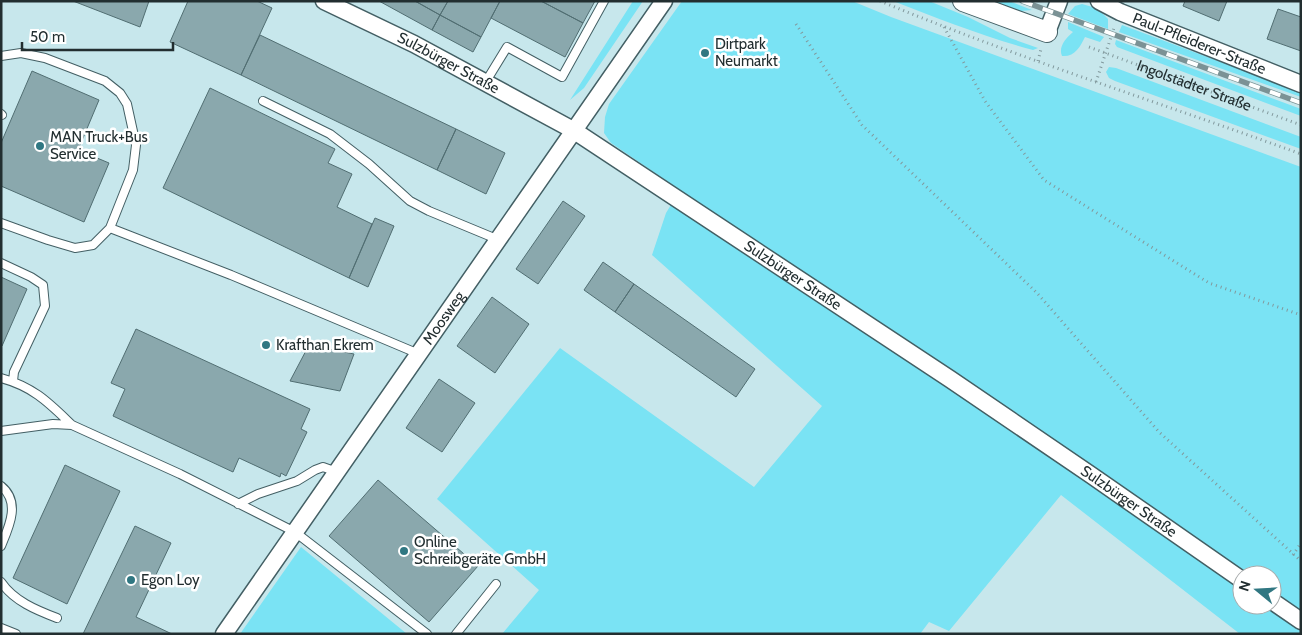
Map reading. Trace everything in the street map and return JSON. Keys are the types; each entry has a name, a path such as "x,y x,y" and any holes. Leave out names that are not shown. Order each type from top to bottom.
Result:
{"street":[{"name":"Sulzbürger Straße","path":"324,1 414,44 573,130 1091,474 1232,573"},
{"name":"Moosweg","path":"224,634 664,1"},
{"path":"963,1 1047,32 1059,1"},
{"name":"Paul-Pfleiderer-Straße","path":"1099,1 1120,12 1301,84"},
{"path":"1282,608 1301,621"}],"lane":[{"path":"485,83 507,47 562,77 604,1"},
{"path":"1,56 21,53 45,58 105,82 120,93 127,104 136,145 133,170 110,228 92,245 75,248 1,223"},
{"path":"262,101 330,134 369,164 410,201 428,212 499,240"},
{"path":"110,228 231,275 419,354"},
{"path":"1,263 31,277 43,285 46,306 14,372 13,381"},
{"path":"1,378 13,381 40,395 72,425 180,474 295,532 427,634"},
{"path":"1,431 53,424 72,425"},
{"path":"238,504 258,494 297,482 323,467 337,472"},
{"path":"1,486 6,490 12,504 11,519 1,546"},
{"path":"1,582 5,588 32,608 57,618"},
{"path":"456,634 496,584"},
{"path":"1,628 16,634"}],"path":[{"path":"880,1 944,27 1301,154"},
{"path":"1096,82 1120,12"},
{"path":"796,24 862,125 1037,293 1159,432 1301,561"},
{"path":"944,27 985,101 1044,180 1209,283 1301,315"},
{"name":"Ingolstädter Straße","path":"1089,47 1301,125"},
{"path":"1293,555 1301,543"}],"shaded area":[{"path":"633,1 643,1 584,88 570,100"},
{"path":"682,1 852,1 1301,167 1301,634 1240,634 1061,495 949,631 929,622 920,634 502,634 539,590 437,499 560,348 754,487 822,406 652,255 666,213 680,190 611,143 604,133 605,117 609,104"},
{"path":"893,1 929,1 968,17 1010,38 1038,48 1033,50 997,39"},
{"path":"992,1 1009,1 1032,10 1021,11"},
{"path":"1082,4 1096,9 1105,16 1108,19 1108,29 1068,14 1075,6"},
{"path":"1068,22 1104,37 1100,42 1085,37 1074,53 1062,56 1062,46 1073,32 1068,29"},
{"path":"1122,25 1301,92 1301,97 1119,32"},
{"path":"1116,40 1301,109 1301,116 1117,47 1115,44"},
{"path":"1109,67 1301,137 1301,149 1115,81 1109,78 1106,72"},
{"path":"301,547 407,634 240,634"}],"building":[{"path":"73,1 149,1 140,27"},
{"path":"188,1 257,1 272,8 241,75 170,42"},
{"path":"379,1 415,1 440,15 432,30"},
{"path":"415,1 448,1 440,15"},
{"path":"448,1 500,1 481,37 440,15"},
{"path":"500,1 541,1 583,23 565,57 491,18"},
{"path":"541,1 595,1 583,23"},
{"path":"1185,1 1227,1 1219,21 1183,6"},
{"path":"1278,9 1301,17 1301,51 1267,39"},
{"path":"440,15 481,37 473,52 432,30"},
{"path":"260,35 456,129 437,170 241,75"},
{"name":"MAN Truck+Bus Service","path":"32,71 99,100 78,150 109,163 84,222 1,186 1,143"},
{"path":"210,88 335,149 328,163 352,174 337,207 372,224 349,278 163,188"},
{"path":"456,129 505,153 486,194 437,170"},
{"path":"563,201 585,216 538,284 516,269"},
{"path":"375,218 394,226 368,287 349,278"},
{"path":"603,262 634,284 615,312 584,290"},
{"path":"1,277 27,289 2,346 1,345"},
{"path":"634,284 755,369 736,397 615,312"},
{"path":"492,297 529,324 495,373 457,346"},
{"path":"136,329 310,409 301,429 307,432 286,476 281,473 280,477 239,458 233,472 113,416 125,389 111,383"},
{"path":"309,345 354,354 340,391 290,381"},
{"path":"439,379 475,403 442,452 406,428"},
{"path":"65,465 120,491 67,604 13,578"},
{"name":"Online Schreibgeräte GmbH","path":"378,480 478,566 429,622 329,536"},
{"name":"Egon Loy","path":"135,526 171,543 136,617 172,634 83,634"}],"railway":[{"path":"1022,1 1301,103"}],"place":[{"name":"Dirtpark Neumarkt","path":"705,53"},
{"name":"MAN Truck+Bus Service","path":"40,146"},
{"name":"Krafthan Ekrem","path":"266,345"},
{"name":"Online Schreibgeräte GmbH","path":"404,551"},
{"name":"Egon Loy","path":"131,580"}]}
